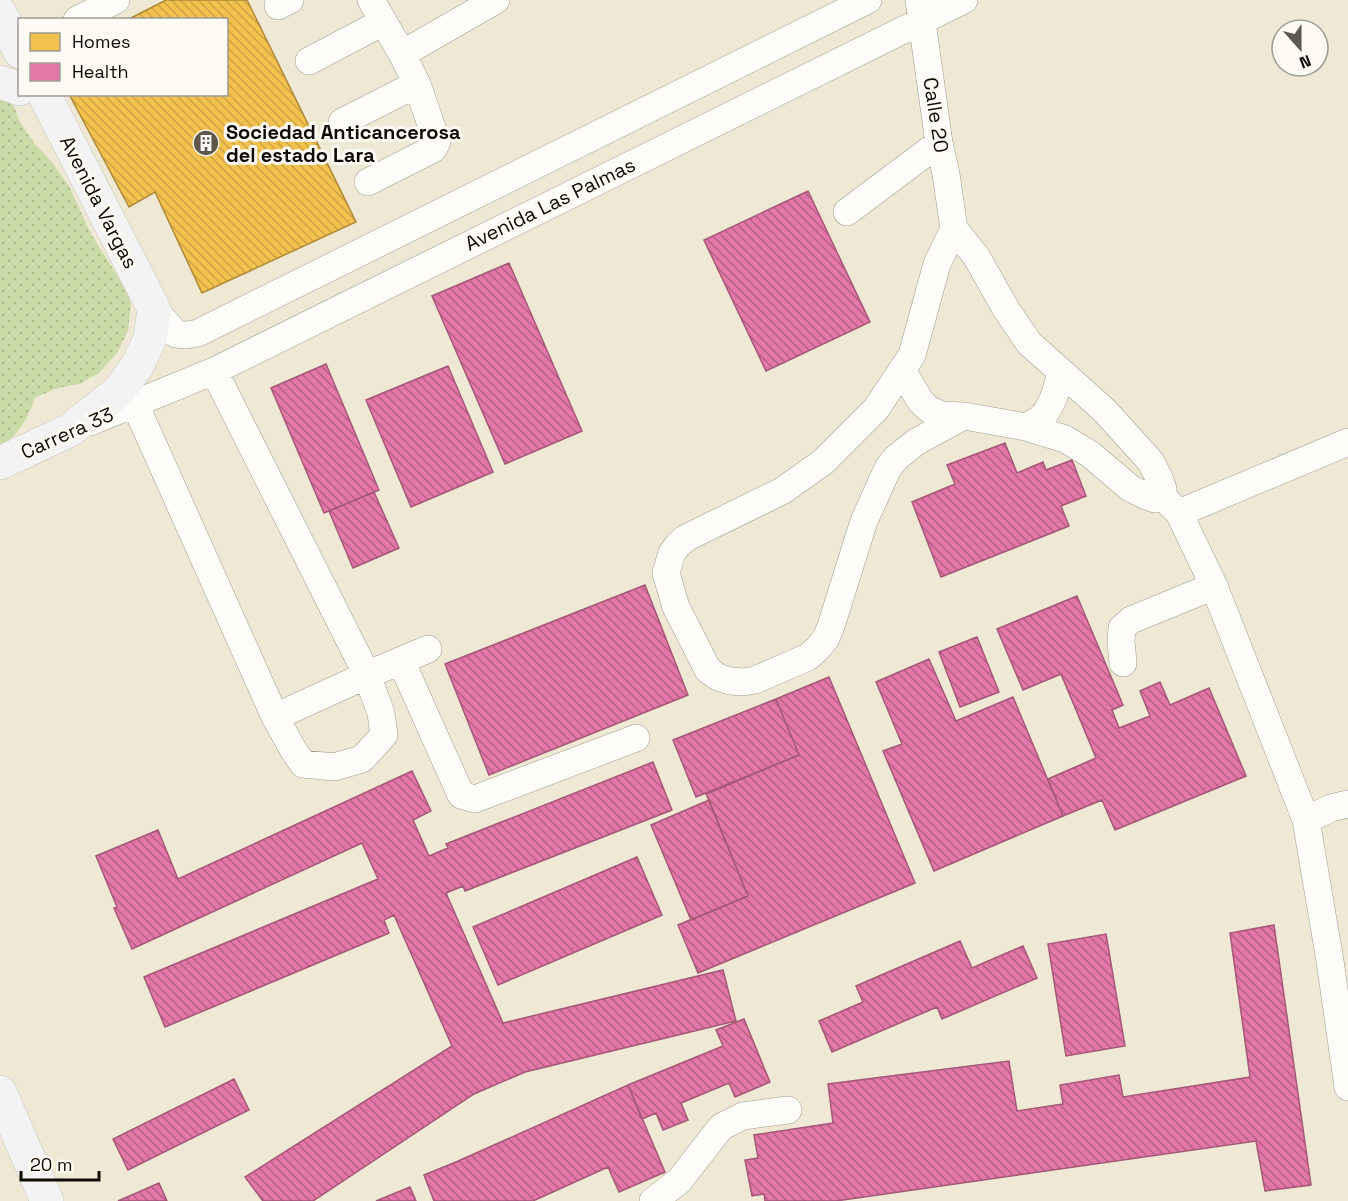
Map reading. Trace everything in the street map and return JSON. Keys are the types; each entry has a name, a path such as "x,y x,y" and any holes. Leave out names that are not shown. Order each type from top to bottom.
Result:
{"main road":[{"path":"0,14 18,48"},
{"path":"0,82 18,88"},
{"name":"Avenida Vargas","path":"37,96 154,309"},
{"name":"Carrera 33","path":"0,463 70,430 119,391 137,366 150,339 154,309"},
{"path":"0,1092 46,1201"}],"street":[{"path":"81,18 116,0"},
{"path":"402,54 496,0"},
{"name":"Avenida Las Palmas","path":"154,309 176,334 198,333 868,0"},
{"name":"Avenida Las Palmas","path":"135,404 214,371 921,10 964,0"},
{"name":"Calle 20","path":"921,10 939,143 954,229"},
{"path":"309,62 377,11 417,84 437,142 433,149 368,182"},
{"path":"342,122 417,84"},
{"path":"847,212 939,143"},
{"path":"964,416 916,442 901,453 888,468 864,521 831,626 826,638 818,648 808,657 755,681 730,681 708,670 676,607 666,573 672,553 686,538 782,491 823,462 876,409 912,355 937,264 954,229 976,256 1006,309 1029,343 1105,411 1150,462 1214,586 1306,820 1348,1087"},
{"path":"902,370 921,402 930,410 942,415 964,416 1026,426 1065,439 1090,454 1130,488 1171,505 1348,442"},
{"path":"135,404 275,717 294,751 303,764 334,767 362,759 384,735 381,713 367,675 214,371"},
{"path":"1026,426 1040,419 1047,409 1055,393 1060,373"},
{"name":"Carrera 33","path":"70,430 135,404"},
{"path":"1123,663 1122,628 1131,620 1214,586"},
{"path":"275,717 428,649"},
{"path":"400,661 461,795 475,799 636,738"},
{"path":"1306,820 1331,808 1348,804"},
{"path":"653,1201 679,1181 721,1127 743,1116 788,1110"}],"green space":[{"path":"0,88 9,94 20,122 69,186 90,232 125,288 131,304 128,331 117,353 98,374 82,383 55,389 35,398 22,425 0,446"}],"building: Homes":[{"name":"Sociedad Anticancerosa del estado Lara","path":"166,0 247,0 356,222 202,293 155,192 129,207 70,96 228,96 228,18 131,18"}],"building: Health":[{"path":"808,191 870,322 766,371 704,240"},
{"path":"509,263 582,431 505,464 432,296"},
{"path":"326,364 379,490 324,513 271,388"},
{"path":"448,366 493,472 411,507 366,400"},
{"path":"1005,443 1017,473 1043,462 1046,470 1072,460 1086,496 1061,506 1069,526 941,577 912,502 955,484 947,465"},
{"path":"374,492 399,548 353,568 329,511"},
{"path":"645,585 688,695 489,775 445,664"},
{"path":"1077,596 1123,705 1112,710 1119,728 1150,716 1140,691 1160,682 1170,705 1209,688 1246,776 1115,830 1102,800 1063,816 1048,779 1096,758 1061,674 1023,690 997,629"},
{"path":"977,637 999,692 960,707 939,652"},
{"path":"929,659 956,721 1013,697 1063,816 934,871 883,751 902,744 876,682"},
{"path":"829,677 915,883 698,973 678,925 748,896 706,794 799,755 776,699"},
{"path":"776,699 799,755 696,797 673,740"},
{"path":"653,762 672,810 465,891 463,886 446,893 503,1023 723,970 736,1021 525,1072 474,1094 313,1201 263,1201 245,1177 452,1046 394,915 384,920 389,933 165,1027 144,977 378,879 362,843 132,949 114,908 117,907 96,856 158,830 178,879 412,771 431,811 413,820 429,856 448,848 446,844"},
{"path":"709,800 748,896 691,920 651,825"},
{"path":"637,857 662,915 498,985 473,927"},
{"path":"1274,925 1311,1185 1265,1191 1256,1141 836,1201 765,1201 764,1194 752,1196 745,1160 758,1158 754,1135 833,1123 828,1084 1009,1061 1017,1111 1063,1104 1060,1085 1119,1075 1123,1097 1250,1077 1230,933"},
{"path":"1106,934 1125,1046 1066,1056 1048,944"},
{"path":"960,941 972,968 1023,946 1037,978 942,1019 937,1007 832,1052 819,1021 863,1002 856,986"},
{"path":"744,1019 770,1082 735,1097 729,1083 681,1103 688,1120 663,1130 656,1113 642,1119 628,1085 723,1046 716,1030"},
{"path":"234,1079 249,1110 128,1170 113,1139"},
{"path":"628,1085 665,1172 619,1192 608,1167 533,1201 434,1201 424,1175"},
{"path":"159,1183 167,1201 118,1201"},
{"path":"410,1187 416,1201 376,1201"}],"place":[{"name":"Sociedad Anticancerosa del estado Lara","path":"206,143"}]}
